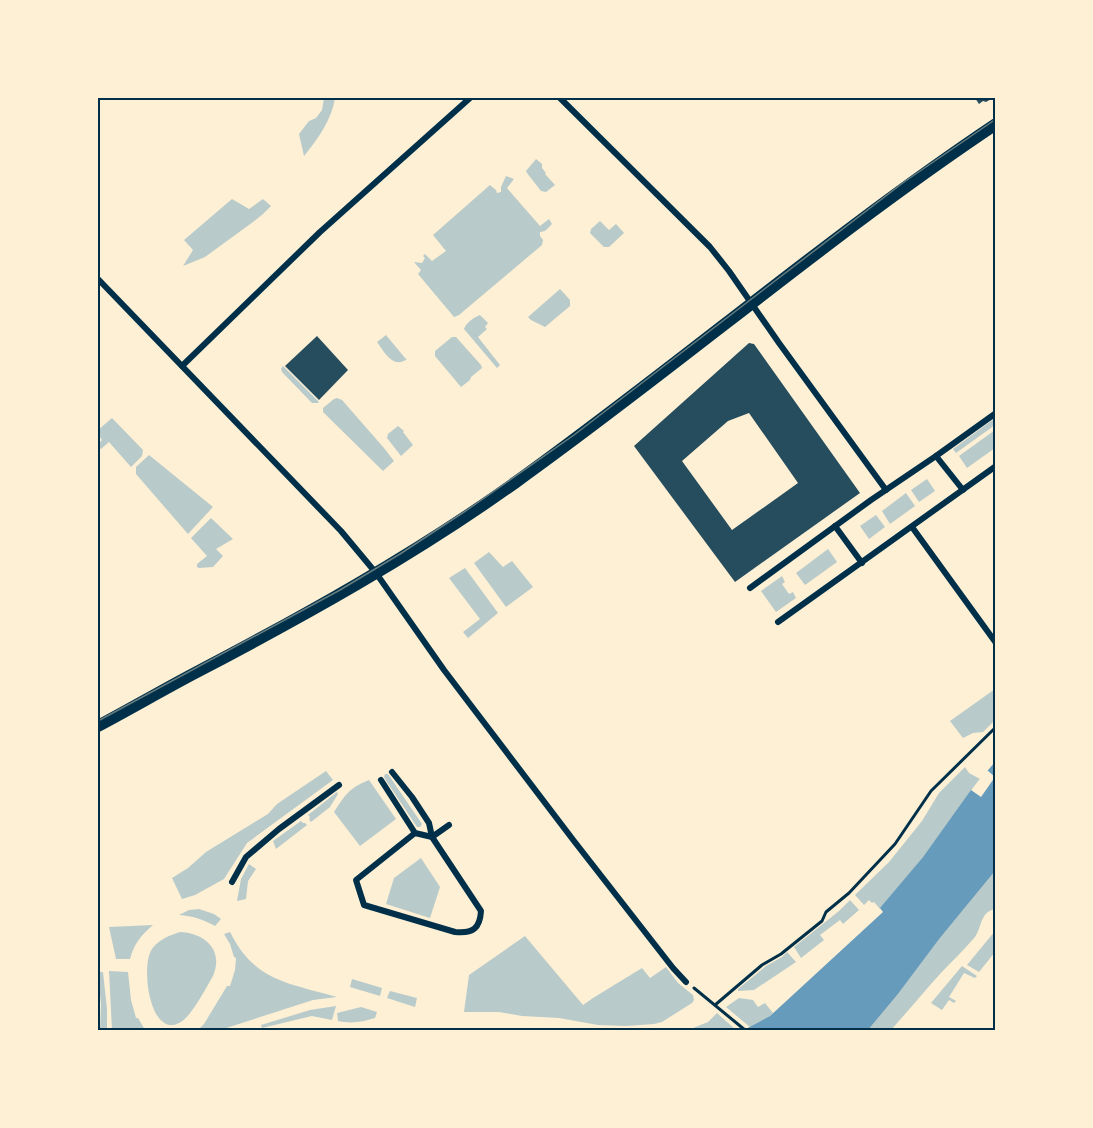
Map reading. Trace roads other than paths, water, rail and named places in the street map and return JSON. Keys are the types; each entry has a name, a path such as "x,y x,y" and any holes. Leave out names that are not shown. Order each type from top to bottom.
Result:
{"main road":[{"path":"98,726 376,573 515,483 922,174 996,124"}],"street":[{"path":"182,366 320,232 470,98"},
{"path":"560,98 710,248 752,302 885,490"},
{"path":"98,279 341,531 376,573 444,670 621,902 686,982"},
{"path":"750,588 996,413"},
{"path":"936,456 963,490"},
{"path":"777,622 996,466"},
{"path":"835,526 862,562"},
{"path":"912,527 996,643"},
{"path":"392,772 429,823 432,837 481,911 480,921 475,929 465,933 447,930 364,905 356,880 415,834"},
{"path":"381,780 415,834 432,837 449,825"},
{"path":"232,882 246,857 339,785"}],"water":[{"path":"995,762 995,871 868,1030 744,1030 770,1016 883,912 880,908 923,857 971,790"}],"tram line":[{"path":"98,721 340,590 467,510 574,435 904,182 996,119"}]}
